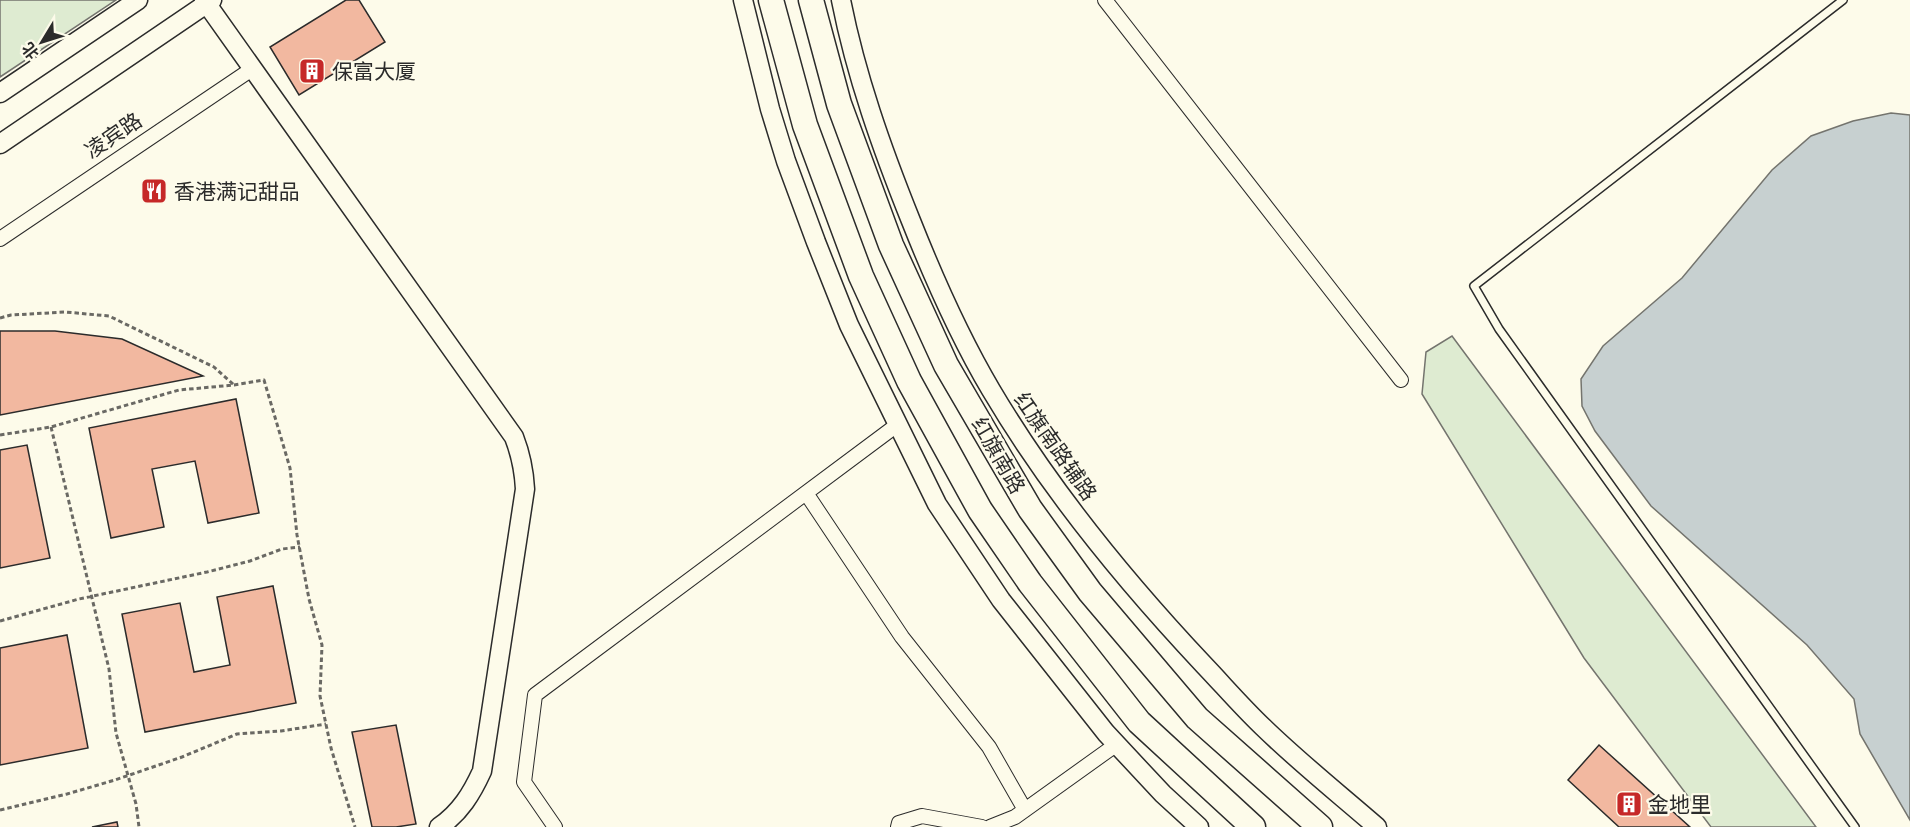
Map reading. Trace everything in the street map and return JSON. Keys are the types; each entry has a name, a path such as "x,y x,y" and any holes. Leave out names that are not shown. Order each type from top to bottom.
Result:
{"highway":[{"name":"红旗南路","path":"771,0 791,79 844,232 909,381 980,510 1030,583 1139,723 1253,827"},
{"name":"红旗南路","path":"811,0 839,105 859,164 918,309 946,365 1030,509 1090,592 1197,718 1320,827"}],"main road":[{"path":"0,93 138,0"},
{"path":"743,0 764,88 786,161 849,326 937,504 1001,600 1117,744 1162,794 1199,827"},
{"name":"红旗南路辅路","path":"841,0 861,84 891,173 926,261 960,334 1018,433 1102,548 1170,629 1263,727 1377,827"},
{"path":"0,144 207,1 252,69 514,437 524,467 525,489 482,771 473,791 458,810 439,827"}],"street":[{"path":"1105,0 1401,380"},
{"name":"凌宾路","path":"0,239 252,69"},
{"path":"555,827 524,782 535,695 897,425"},
{"path":"806,493 902,637 989,747 1025,810"},
{"path":"998,825 1015,817 1117,744"},
{"path":"898,827 899,823 922,816 982,827"}],"lane":[{"path":"1843,0 1474,286 1499,329 1855,827"}],"path":[{"path":"0,318 11,315 64,312 108,316 214,367 234,385"},
{"path":"0,435 51,427 179,390 264,380 290,468 309,599 322,645 320,696 355,827"},
{"path":"51,427 93,596 109,669 116,733 139,827"},
{"path":"0,621 93,596 169,581 250,561 282,549 300,547"},
{"path":"0,810 67,794 128,775 237,734 326,724"}],"green space":[{"path":"0,0 116,0 0,77"},
{"path":"1452,336 1816,827 1711,827 1584,658 1422,394 1426,352"}],"shaded area":[{"path":"1891,113 1910,115 1910,820 1860,734 1854,699 1807,645 1651,506 1595,431 1582,406 1581,379 1603,346 1682,278 1772,170 1811,136 1853,121"}],"building":[{"name":"保富大厦","path":"346,0 359,0 385,42 299,95 270,47"},
{"path":"0,331 55,331 122,339 203,376 0,415"},
{"path":"236,399 259,513 208,523 195,461 152,469 164,527 111,538 89,428"},
{"path":"27,445 50,558 0,568 0,450"},
{"path":"273,586 296,703 145,732 122,614 180,603 194,672 230,665 217,597"},
{"path":"67,635 88,748 0,765 0,648"},
{"path":"396,725 416,824 372,827 352,732"},
{"name":"金地里","path":"1599,745 1690,827 1619,827 1568,780"},
{"path":"117,822 118,827 92,827"}],"place":[{"name":"保富大厦","path":"312,71"},
{"name":"香港满记甜品","path":"154,191"},
{"name":"金地里","path":"1629,804"}]}
